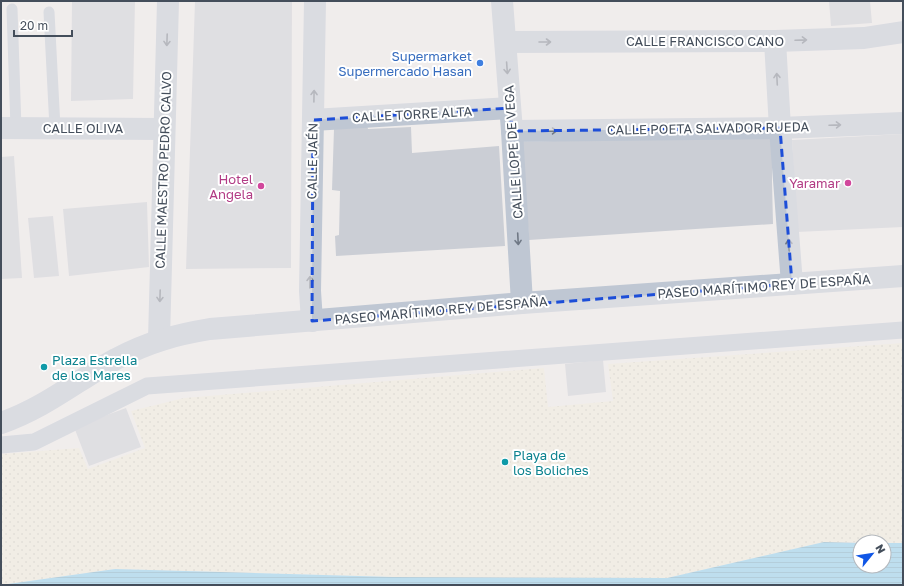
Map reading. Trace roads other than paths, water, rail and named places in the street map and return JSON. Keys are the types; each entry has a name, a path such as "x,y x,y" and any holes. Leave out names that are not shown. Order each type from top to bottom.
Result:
{"street":[{"name":"CALLE MAESTRO PEDRO CALVO","path":"159,340 168,1"},
{"name":"CALLE JAÉN","path":"312,321 310,291 315,1"},
{"name":"CALLE LOPE DE VEGA","path":"502,1 512,131 522,303"},
{"name":"CALLE FRANCISCO CANO","path":"506,42 775,41 864,38 903,32"},
{"path":"775,41 792,284"},
{"name":"CALLE TORRE ALTA","path":"313,120 510,108"},
{"name":"CALLE POETA SALVADOR RUEDA","path":"512,131 780,128 903,123"},
{"name":"CALLE OLIVA","path":"8,128 164,129"},
{"name":"PASEO MARÍTIMO REY DE ESPAÑA","path":"1,423 28,412 115,360 159,340 174,335 210,329 522,303 903,276"},
{"path":"1,444 34,442 147,386 903,330"}],"lane":[{"path":"8,128 12,9"},
{"path":"49,12 55,128"}],"water":[{"path":"824,542 852,543 852,574 892,574 892,543 903,543 903,585 1,585 115,569 393,577 667,578"}],"place":[{"name":"Supermarket Supermercado Hasan","path":"480,63"},
{"name":"Yaramar","path":"848,183"},
{"name":"Hotel Angela","path":"261,186"},
{"name":"Plaza Estrella de los Mares","path":"44,367"},
{"name":"Playa de los Boliches","path":"505,462"}]}
